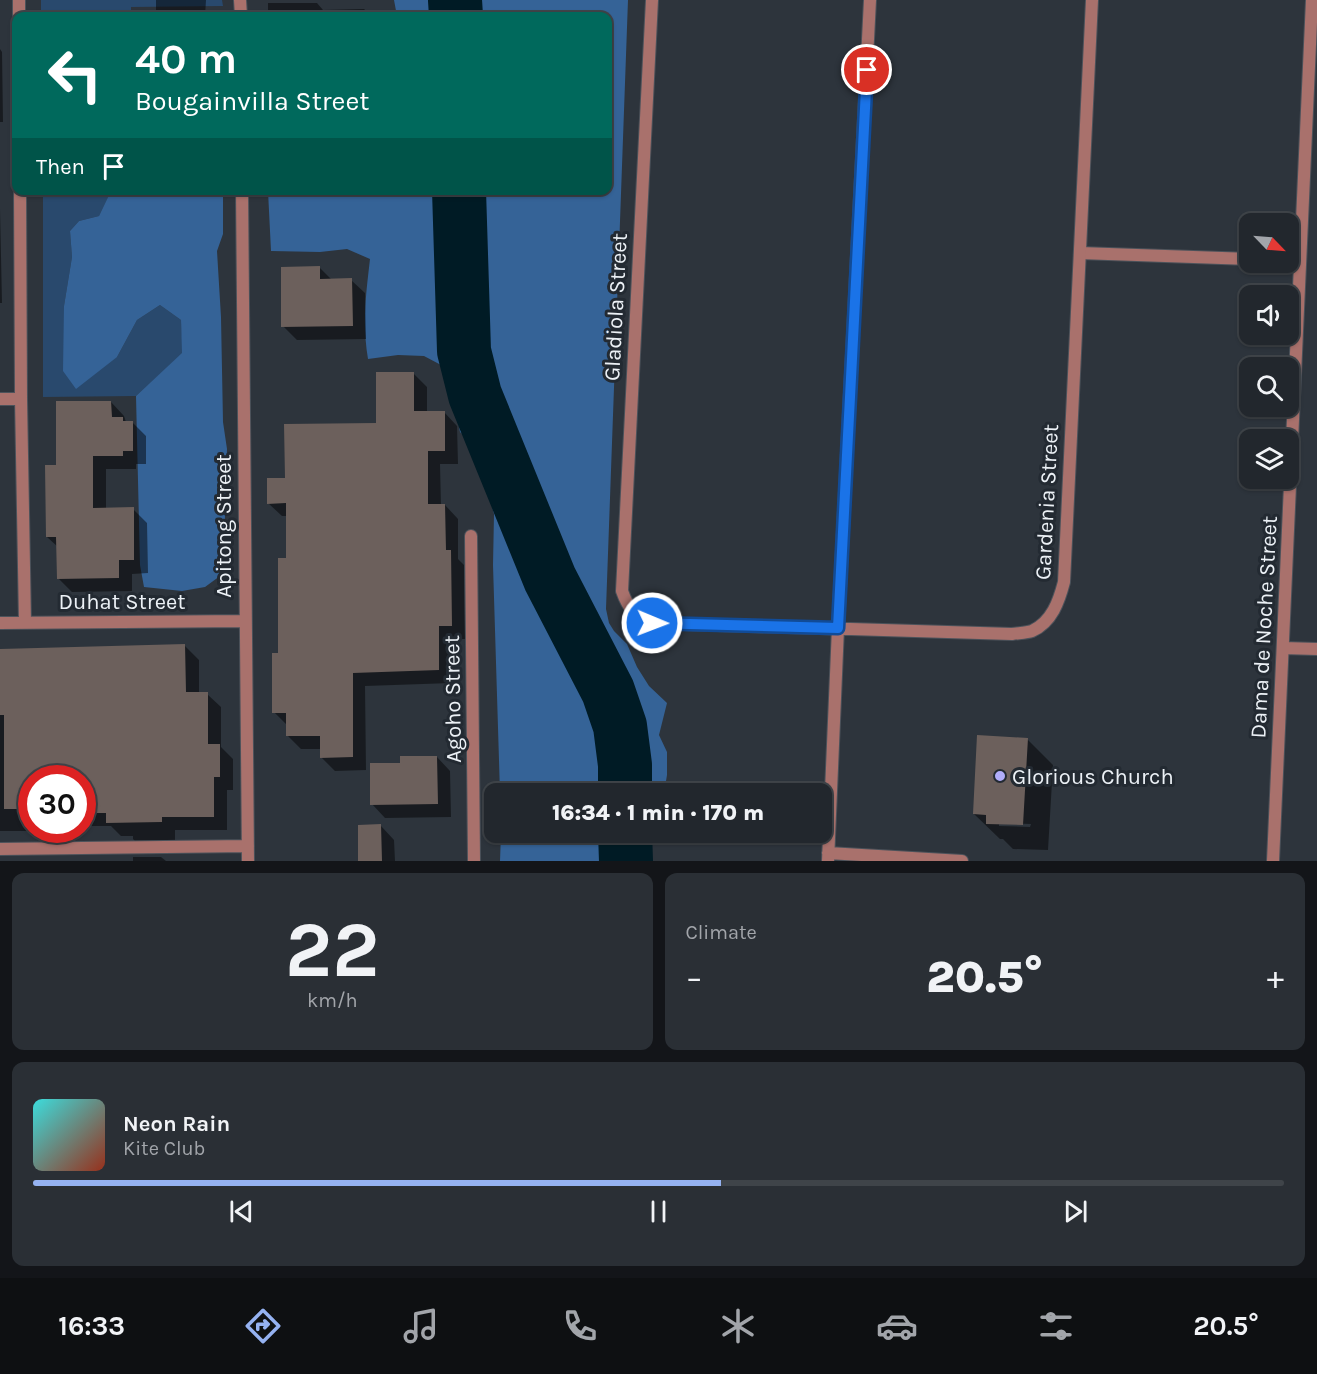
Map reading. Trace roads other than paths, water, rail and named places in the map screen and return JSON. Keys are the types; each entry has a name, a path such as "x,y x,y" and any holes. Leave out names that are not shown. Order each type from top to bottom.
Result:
{"street":[{"name":"Gladiola Street","path":"634,614 622,591 652,0"},
{"path":"870,0 828,857 962,861"},
{"name":"Gardenia Street","path":"634,614 652,623 1012,634 1031,631 1046,621 1059,603 1064,582 1092,0"},
{"name":"Dama de Noche Street","path":"1297,213 1312,0"},
{"path":"20,195 25,623"},
{"name":"Apitong Street","path":"242,195 248,861"},
{"path":"1080,253 1239,259"},
{"name":"Dama de Noche Street","path":"1273,861 1283,648 1294,273"},
{"path":"0,399 21,399"},
{"name":"Agoho Street","path":"471,536 474,861"},
{"name":"Duhat Street","path":"0,623 245,621"},
{"path":"1283,648 1317,649"},
{"path":"0,849 31,855 248,846"}],"waterway":[{"path":"455,0 456,12"},
{"path":"459,195 464,351 475,395 550,579 608,691 620,726 625,783"},
{"path":"625,843 626,861"}],"place":[{"name":"Glorious Church","path":"1000,776"}]}
